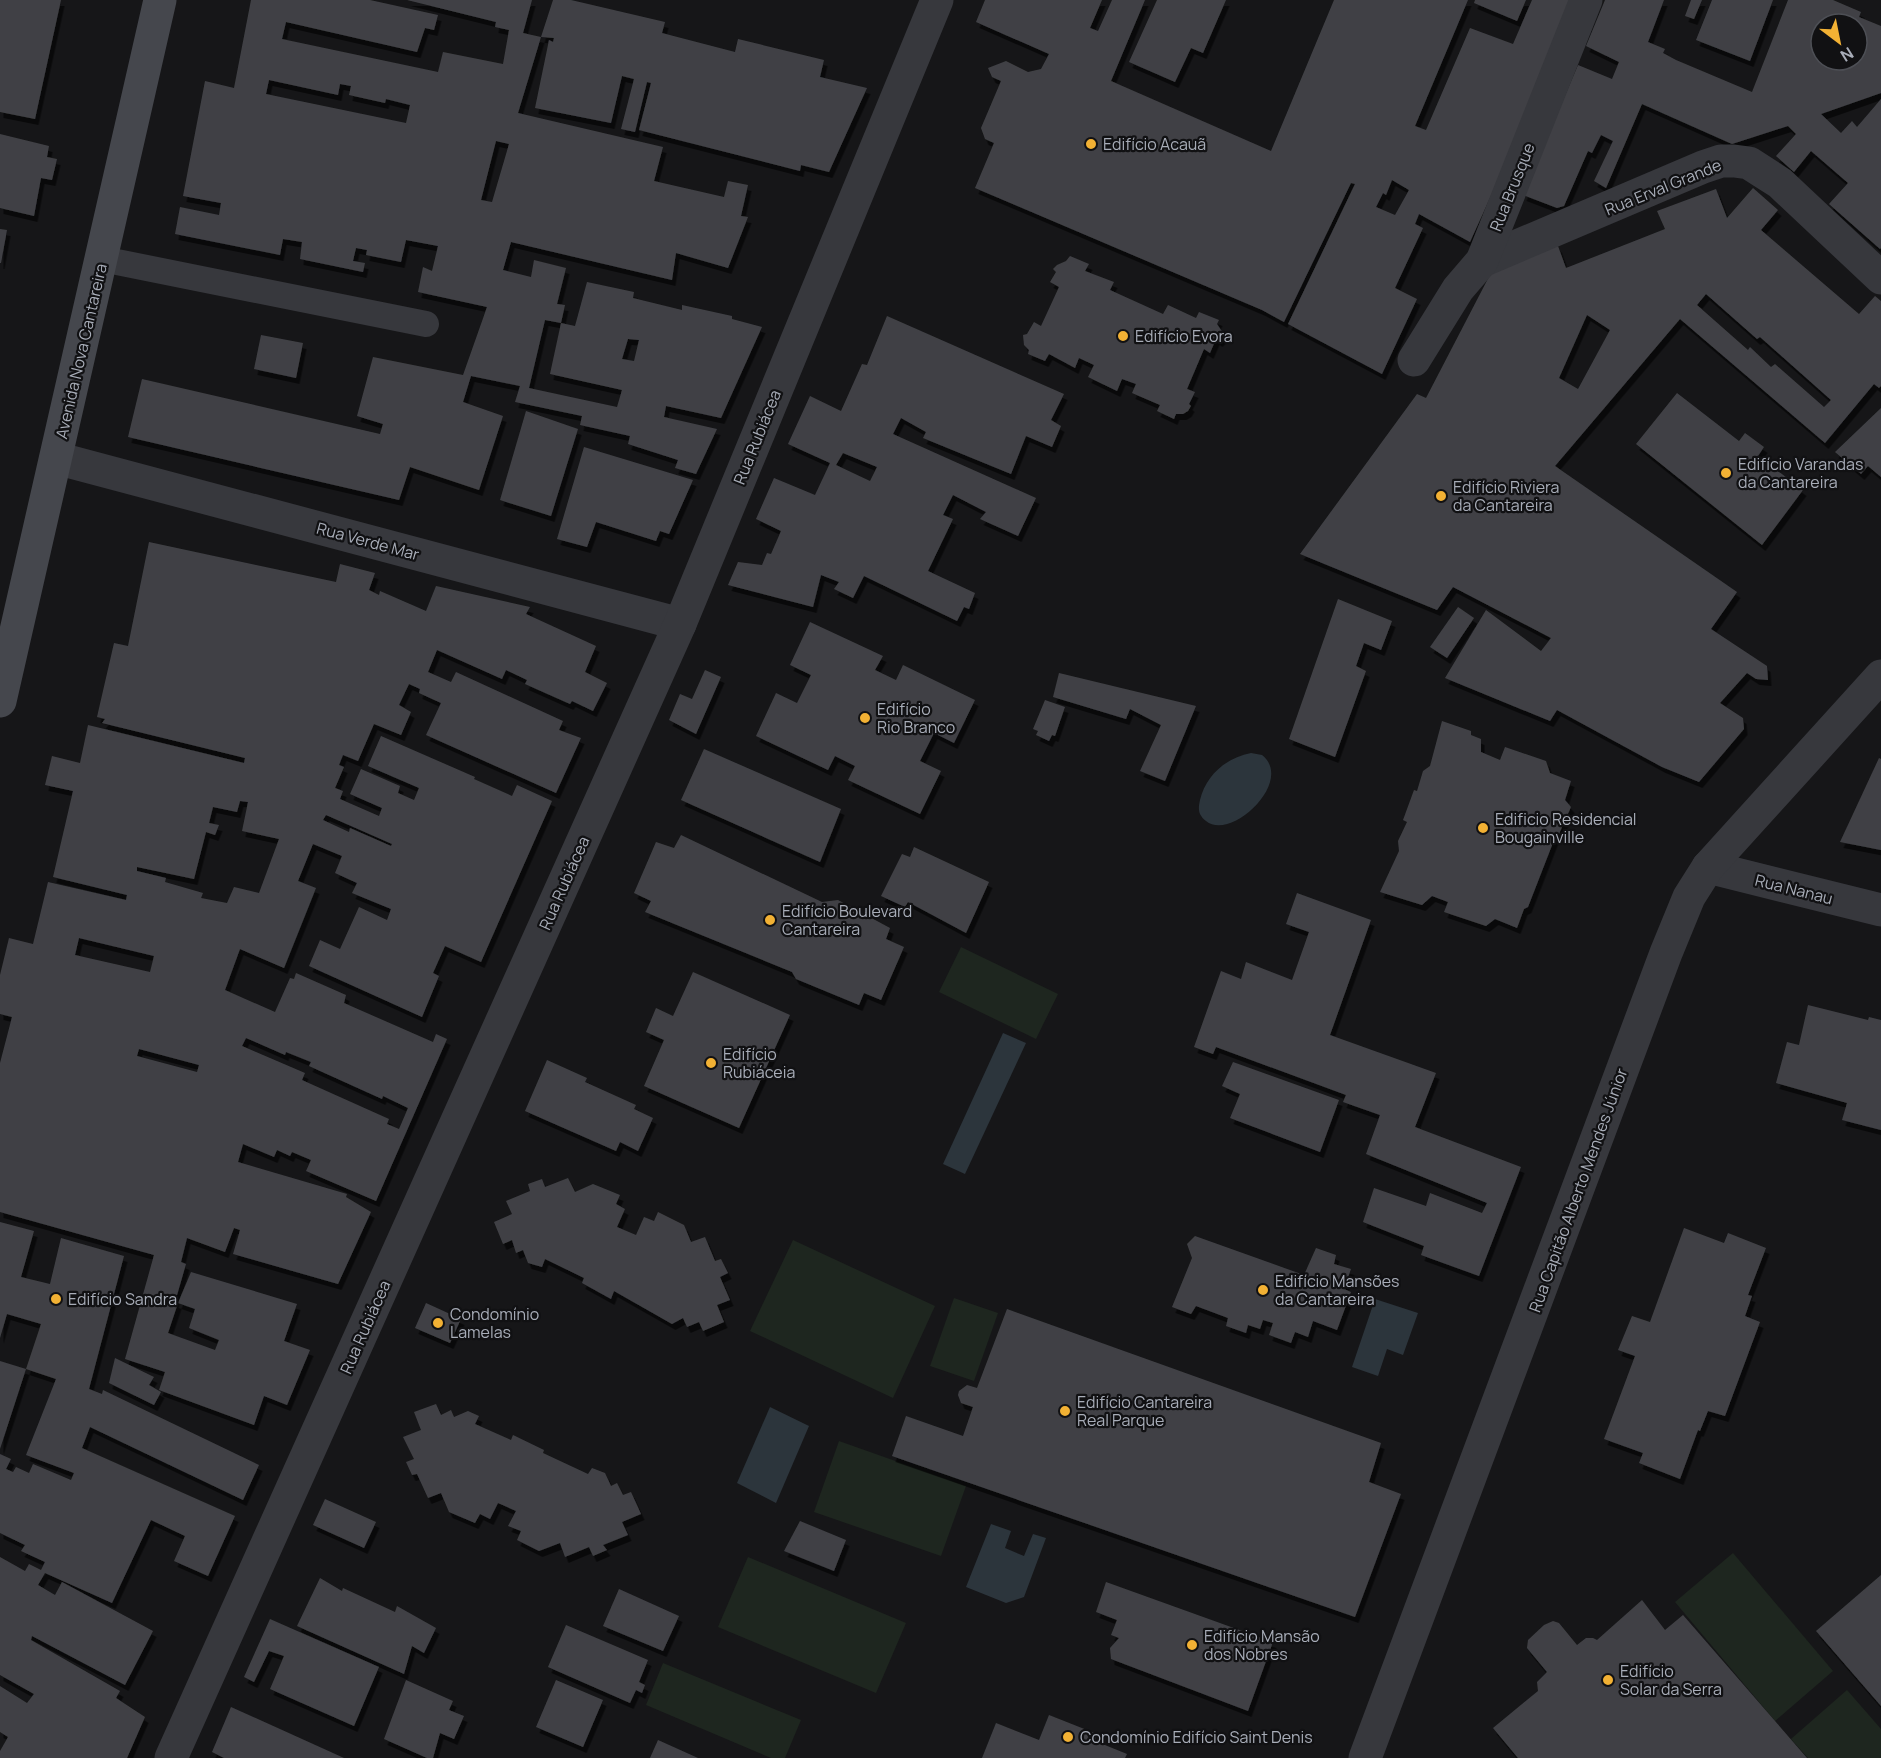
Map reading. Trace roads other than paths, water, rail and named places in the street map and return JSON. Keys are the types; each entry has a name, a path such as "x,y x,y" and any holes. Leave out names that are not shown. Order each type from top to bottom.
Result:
{"main road":[{"name":"Avenida Nova Cantareira","path":"0,701 9,623 56,459 160,0"}],"street":[{"name":"Rua Rubiácea","path":"171,1758 680,624 937,0"},
{"name":"Rua Brusque","path":"1414,360 1458,289 1482,261 1586,0"},
{"name":"Rua Erval Grande","path":"1482,261 1703,168 1721,161 1734,161 1749,163 1780,183 1881,278"},
{"name":"Rua Verde Mar","path":"56,459 680,624"},
{"name":"Rua Capitão Alberto Mendes Júnior","path":"1365,1758 1673,934 1689,897 1708,867 1881,676"},
{"name":"Rua Nanau","path":"1708,867 1881,910"}],"lane":[{"path":"102,259 426,324"}],"place":[{"name":"Edifício Acauã","path":"1091,144"},
{"name":"Edifício Evora","path":"1123,336"},
{"name":"Edifício Varandas da Cantareira","path":"1726,473"},
{"name":"Edifício Riviera da Cantareira","path":"1441,496"},
{"name":"Edifício Rio Branco","path":"865,718"},
{"name":"Edificio Residencial Bougainville","path":"1483,828"},
{"name":"Edifício Boulevard Cantareira","path":"770,920"},
{"name":"Edifício Rubiáceia","path":"711,1063"},
{"name":"Edifício Mansões da Cantareira","path":"1263,1290"},
{"name":"Edifício Sandra","path":"56,1299"},
{"name":"Condomínio Lamelas","path":"438,1323"},
{"name":"Edifício Cantareira Real Parque","path":"1065,1411"},
{"name":"Edifício Mansão dos Nobres","path":"1192,1645"},
{"name":"Edifício Solar da Serra","path":"1608,1680"},
{"name":"Condomínio Edifício Saint Denis","path":"1068,1737"}]}
